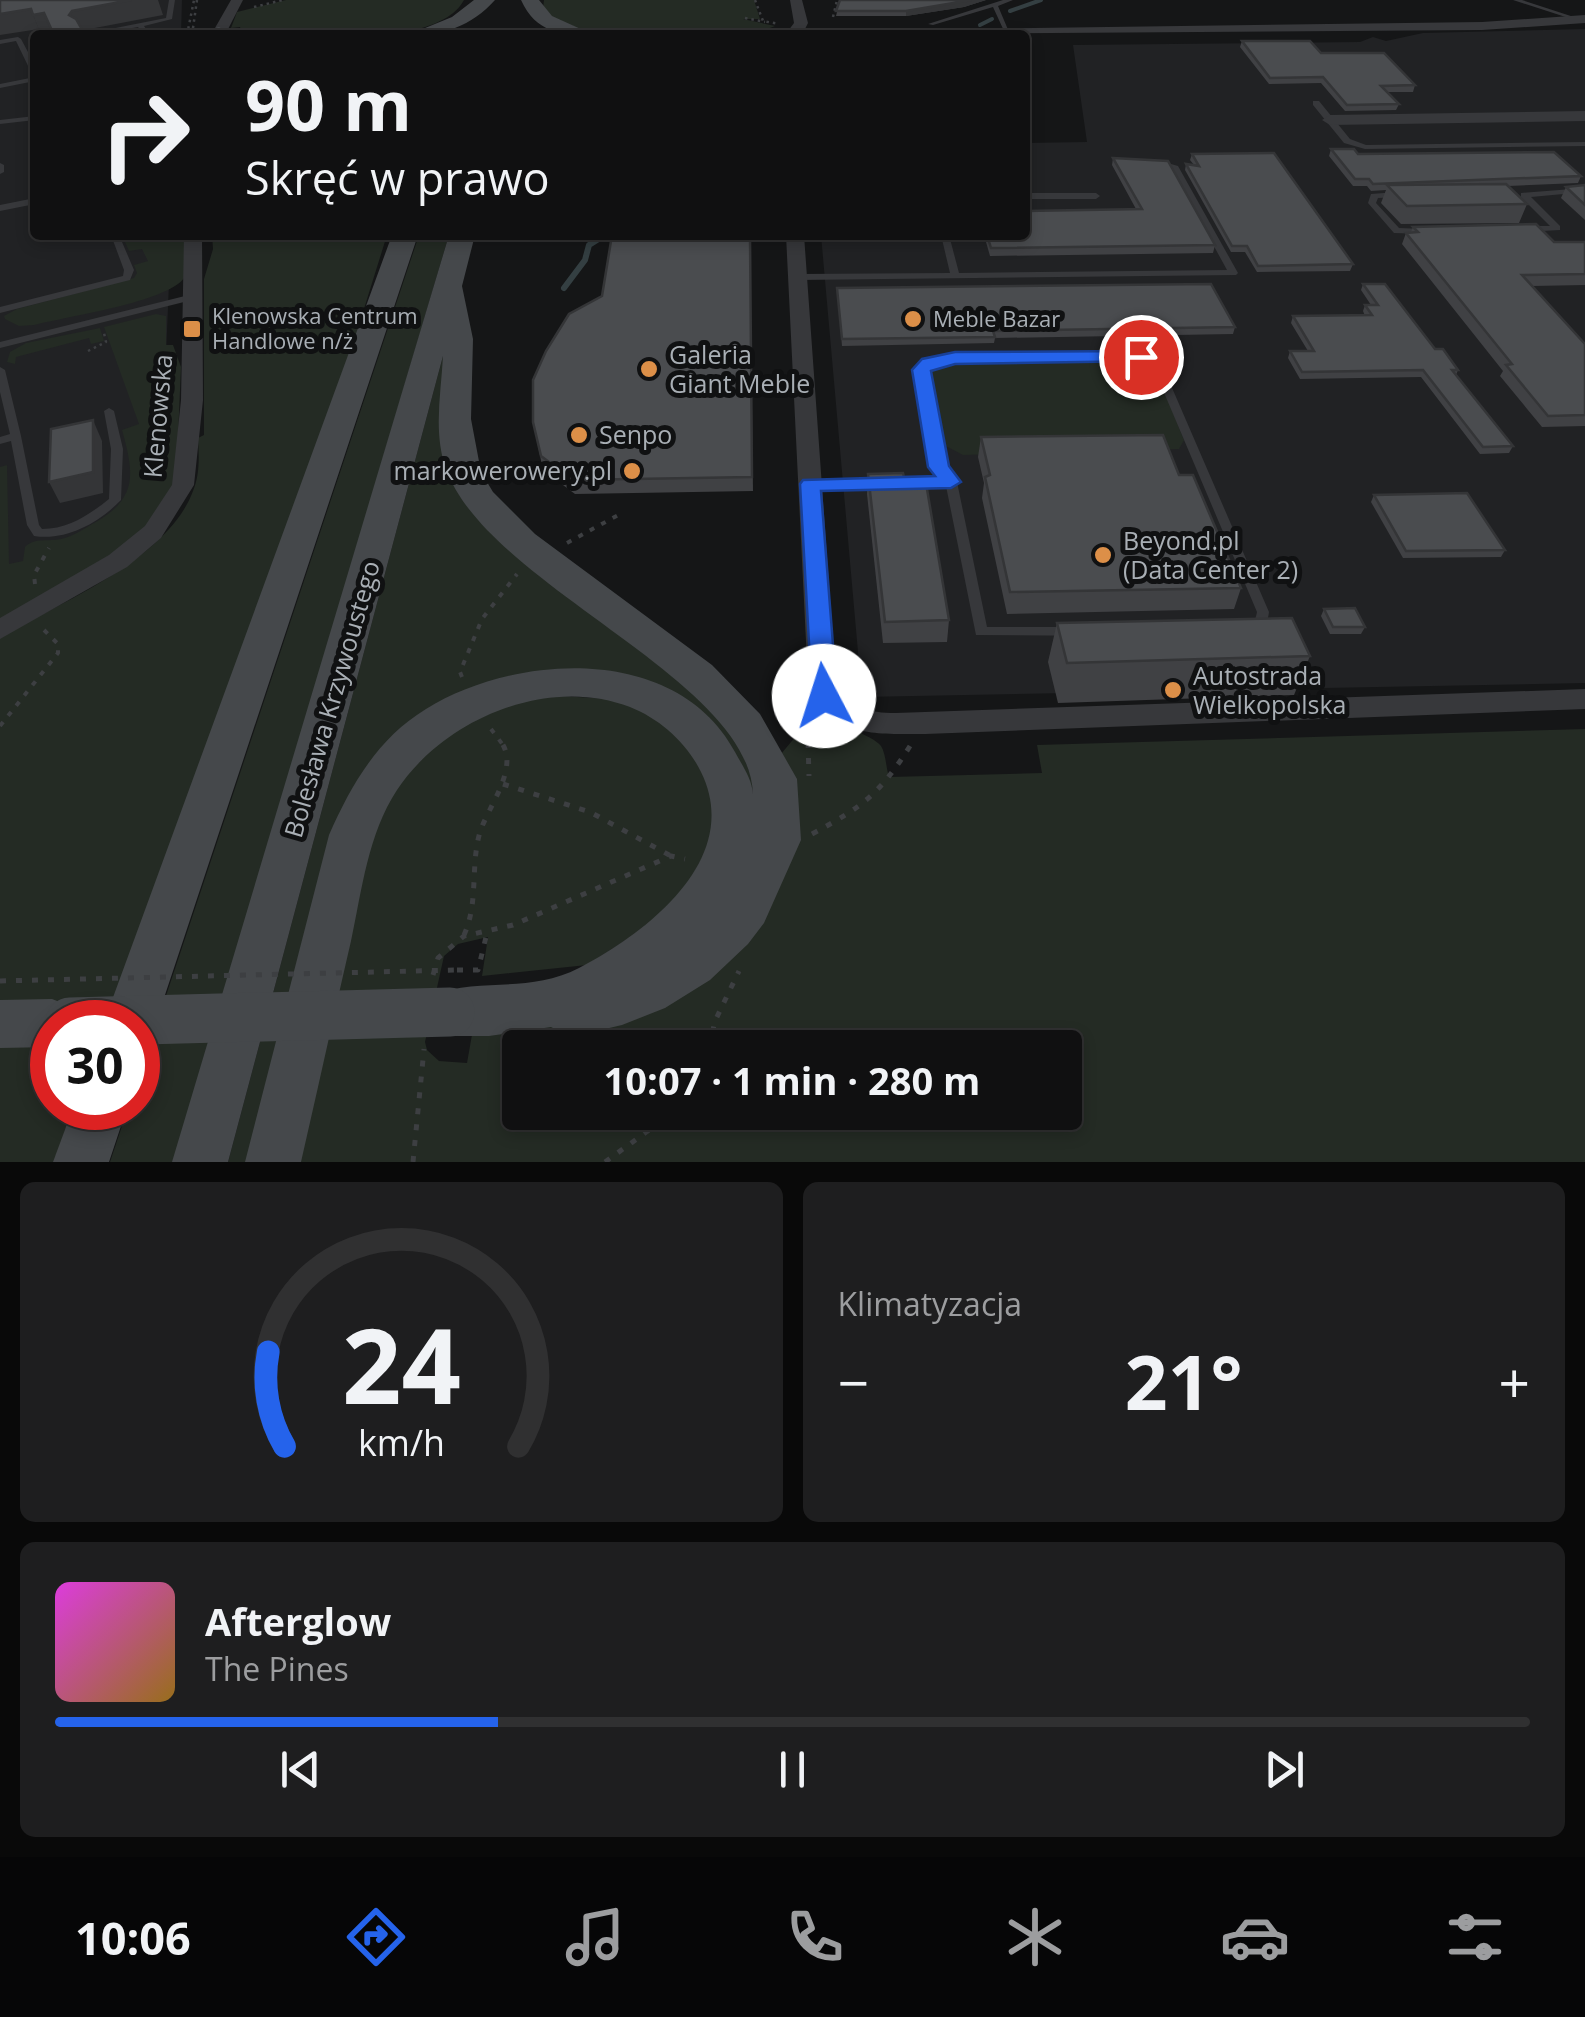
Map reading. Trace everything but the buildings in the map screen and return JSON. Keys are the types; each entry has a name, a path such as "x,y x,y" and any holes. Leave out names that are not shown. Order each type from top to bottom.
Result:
{"main road":[{"path":"433,30 459,21 487,0"},
{"path":"478,30 487,0"},
{"path":"527,6 555,27 566,30"},
{"path":"138,1000 404,240"},
{"name":"Bolesława Krzywoustego","path":"200,1162 461,240"},
{"path":"160,1017 441,1003 555,1014 597,1009 674,978 725,937 758,892 778,844 779,796 773,768 744,718 706,682 536,555 478,498 454,444 452,403 458,308 448,286"},
{"path":"273,1162 352,835 372,789 410,744 436,723 487,698 548,683 602,685 650,698 693,726 711,747 725,775 733,806 726,854 713,890 660,945 582,991 548,1005 516,1010"},
{"path":"0,1024 30,1023"},
{"path":"82,1162 93,1130"}],"street":[{"path":"785,30 801,23 796,0"},
{"path":"222,30 233,6"},
{"path":"1030,33 1582,19"},
{"path":"1030,38 1177,30"},
{"path":"1563,116 1585,136"},
{"path":"1330,120 1585,116"},
{"name":"Klenowska","path":"0,630 118,561 153,532 183,485 189,441 194,240"},
{"path":"795,240 824,696 840,712 875,722 925,724 1585,700"}],"lane":[{"path":"111,30 169,20 172,0"},
{"path":"931,24 1010,0"},
{"path":"1516,0 1582,19"},
{"path":"995,5 1008,30"},
{"path":"933,13 946,19"},
{"path":"140,25 144,30"},
{"path":"0,42 18,40 30,66"},
{"path":"22,46 30,44"},
{"path":"1,87 30,80"},
{"path":"1316,103 1347,141 1364,146 1585,144"},
{"path":"0,122 30,119"},
{"path":"798,277 1233,273 1174,166"},
{"path":"1505,195 1585,190"},
{"path":"1520,229 1557,228 1524,195"},
{"path":"1030,196 1096,196"},
{"path":"1412,196 1374,196 1372,203 1396,231 1430,232"},
{"path":"0,208 30,201"},
{"path":"0,310 117,282 130,274 117,240"},
{"path":"947,240 955,275"},
{"path":"0,345 193,296"},
{"path":"1141,357 1158,366 1263,612 1262,621 1255,628 1239,632 982,632 951,482 939,467 921,370 928,363 955,358 1141,357"},
{"path":"0,370 38,533 68,530 115,500 117,449 109,411"},
{"path":"0,441 16,436"},
{"path":"810,484 951,482"}],"path":[{"path":"188,30 194,0"},
{"path":"233,6 283,0"},
{"path":"755,0 757,12 765,22"},
{"path":"745,18 785,30"},
{"path":"778,844 808,836 862,808 889,778 925,724"},
{"path":"503,784 547,794 590,810 671,856 688,860 726,854"},
{"path":"413,1162 441,1003 434,967 447,947 464,936 487,933 671,856"},
{"path":"0,982 441,1003 478,970 487,933"},
{"path":"605,1162 649,1130"}],"shaded area":[{"path":"0,0 182,0 181,30 30,30 30,240 171,240 160,500 0,581"},
{"path":"286,0 464,0 449,16 410,30 241,30 231,28 237,12"},
{"path":"544,0 754,0 760,19 743,19 775,26 764,30 579,30 557,24 543,8"},
{"path":"1585,29 1585,683 862,697 821,240 1030,240 1030,143 1087,142 1073,45 1360,42 1373,37 1386,41 1423,33"},
{"path":"124,240 185,240 184,278 158,294 92,313 34,325 19,326 5,319 17,309 134,278 134,265 148,261 142,249 129,251"},
{"path":"212,240 385,240 353,344 114,1000 30,1000 30,1130 66,1130 55,1162 0,1162 0,637 110,577 161,538 180,515 193,491 198,472 198,438 204,435 204,279"},
{"path":"417,240 448,240 175,1162 110,1162 121,1130 160,1130 160,1014"},
{"path":"156,314 166,316 166,345 173,345 181,367 176,484 137,539 0,621 0,467 7,465 9,564 23,561 29,544 70,536 110,513 126,494 129,483 129,459 122,430 139,424 104,327"},
{"path":"100,328 104,341 91,344 89,338 16,357 15,364 7,362 10,352 26,343"},
{"path":"447,341 444,452 732,726 766,816 734,752 713,725 611,674 401,733 255,1162 228,1162"},
{"path":"1124,360 1148,371 1163,391 1184,440 1179,449 963,455 942,444 928,379 933,370 945,364"},
{"path":"561,696 610,699 631,705 670,727 699,760 714,800 712,840 674,909 587,965 482,976 488,937 458,944 444,956 425,1042 427,1050 439,1061 467,1063 473,1029 765,913 789,864 781,754 817,711 881,746 889,777 1042,773 1037,745 1585,729 1585,1162 292,1162 363,858 389,793 442,736 514,702"}],"waterway":[{"path":"1010,11 1041,0"},
{"path":"980,25 992,19"},
{"path":"564,288 585,260 589,245 597,240"}],"place":[{"name":"Meble Bazar","path":"913,319"},
{"name":"Klenowska Centrum Handlowe n/ż","path":"192,329"},
{"name":"Galeria Giant Meble","path":"649,369"},
{"name":"Senpo","path":"579,435"},
{"name":"markowerowery.pl","path":"632,471"},
{"name":"Beyond.pl (Data Center 2)","path":"1103,555"},
{"name":"Autostrada Wielkopolska","path":"1173,690"}],"route":[{"path":"824,696 810,484 951,482 939,467 921,370 928,363 955,358 1141,357"}]}
